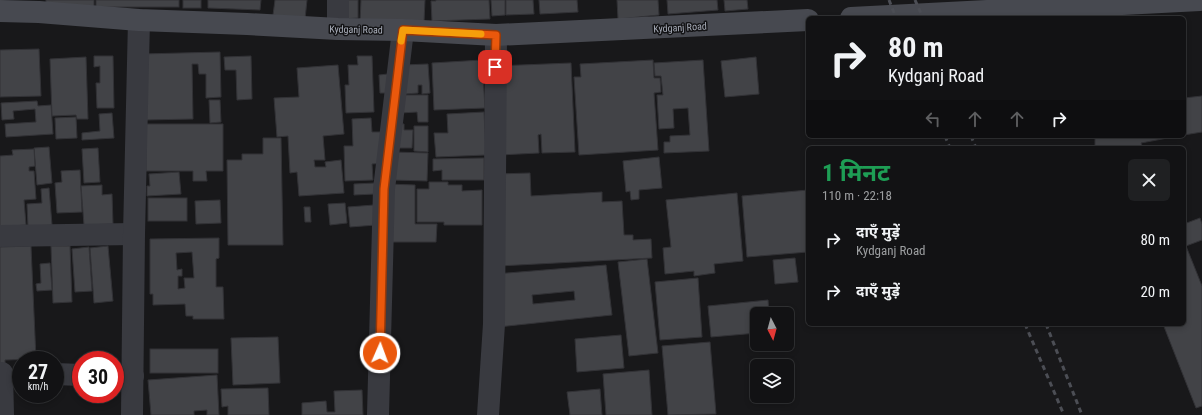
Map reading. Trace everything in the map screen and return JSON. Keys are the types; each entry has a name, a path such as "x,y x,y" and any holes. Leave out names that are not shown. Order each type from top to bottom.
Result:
{"main road":[{"path":"882,16 1090,3 1200,0"},
{"name":"Kydganj Road","path":"0,11 38,6 139,20 496,35 806,20"}],"street":[{"path":"338,0 338,29"},
{"path":"132,415 124,376 134,234 139,20"},
{"path":"378,415 384,189 403,30"},
{"path":"488,415 494,324 496,35"},
{"path":"0,236 134,234"},
{"path":"3,415 8,374"}],"building":[{"path":"46,0 94,0 94,7 46,3"},
{"path":"96,0 179,0 179,7 96,7"},
{"path":"183,0 201,0 201,8 183,8"},
{"path":"208,0 261,0 260,10 208,8"},
{"path":"275,0 307,0 305,19 273,15"},
{"path":"341,0 358,0 358,18 342,19"},
{"path":"361,0 425,0 424,22 360,22"},
{"path":"489,0 490,19 432,21 431,1"},
{"path":"491,0 505,0 505,15 492,16"},
{"path":"506,0 533,0 534,14 506,15"},
{"path":"539,0 577,0 578,12 540,14"},
{"path":"617,0 658,0 659,15 618,19"},
{"path":"667,0 717,0 718,10 668,14"},
{"path":"724,0 747,0 748,9 725,11"},
{"path":"39,49 41,96 0,97 0,50"},
{"path":"220,52 221,97 206,98 206,74 199,74 198,64 192,64 193,119 144,120 142,54"},
{"path":"94,56 113,56 114,108 97,108 96,83 100,83 100,66 94,67"},
{"path":"251,56 252,99 237,100 236,70 225,70 224,57"},
{"path":"357,56 372,56 374,112 346,113 345,85 349,85 348,65 358,65"},
{"path":"86,57 88,119 77,119 76,115 52,116 50,59"},
{"path":"756,57 759,94 725,97 721,61"},
{"path":"482,60 485,108 434,110 432,63"},
{"path":"653,60 654,78 660,78 661,92 654,93 658,150 579,155 574,77 581,77 580,64"},
{"path":"703,60 709,151 664,153 664,142 670,142 670,136 690,135 688,108 673,109 674,128 659,129 657,95 663,95 661,76 655,76 654,63"},
{"path":"571,63 575,152 542,153 541,134 538,135 539,153 500,155 496,66"},
{"path":"428,64 430,93 422,94 422,85 418,85 418,93 405,94 403,65"},
{"path":"338,65 344,134 323,136 325,160 314,160 315,167 326,167 325,162 341,160 344,193 299,196 297,172 290,173 288,136 277,137 274,98 299,97 297,68"},
{"path":"388,74 389,93 380,93 379,75"},
{"path":"400,95 428,95 428,122 418,122 417,112 400,113"},
{"path":"1202,96 1202,132 1186,135 1186,98"},
{"path":"209,100 220,100 221,122 210,123"},
{"path":"37,101 38,106 51,105 53,134 6,137 5,124 36,122 35,109 13,111 14,119 2,120 1,103"},
{"path":"484,112 486,155 436,157 434,133 448,133 447,114"},
{"path":"112,113 114,138 82,140 82,133 100,131 99,114"},
{"path":"76,117 77,138 56,139 55,118"},
{"path":"371,118 372,132 384,132 385,163 372,164 373,180 345,181 344,146 353,146 352,119"},
{"path":"146,124 223,124 223,171 206,171 207,181 193,181 193,171 146,171"},
{"path":"396,124 404,124 404,130 413,130 412,148 395,148"},
{"path":"414,126 428,126 428,152 414,151"},
{"path":"263,138 281,138 283,245 228,245 227,160 242,160 242,154 263,154"},
{"path":"1095,138 1167,138 1141,143 1142,146 1095,146"},
{"path":"49,147 52,183 37,185 34,148"},
{"path":"98,148 100,182 84,183 82,149"},
{"path":"34,149 35,166 29,167 29,171 34,171 36,199 24,200 26,225 0,227 0,156 13,155 12,150"},
{"path":"393,152 428,153 427,181 392,180"},
{"path":"659,157 662,188 639,190 639,199 631,200 630,191 626,192 623,161"},
{"path":"484,158 484,180 442,180 442,170 433,171 433,159"},
{"path":"80,170 82,212 57,213 55,183 62,182 61,171"},
{"path":"179,172 181,194 147,196 147,186 150,186 149,174"},
{"path":"530,173 531,196 602,192 602,202 622,201 624,235 633,235 633,240 651,239 652,258 499,266 496,174"},
{"path":"429,182 448,182 448,185 462,185 462,191 482,190 482,225 444,225 444,222 417,222 417,189 429,189"},
{"path":"375,183 375,194 354,195 354,184"},
{"path":"387,184 415,185 415,224 437,224 436,242 386,242"},
{"path":"102,185 102,195 112,194 113,224 84,225 81,186"},
{"path":"49,188 52,225 28,227 27,204 42,203 41,189"},
{"path":"806,190 806,252 747,257 742,196"},
{"path":"737,193 743,261 714,264 715,273 694,276 694,271 665,274 663,248 671,247 666,200"},
{"path":"148,198 187,198 187,221 148,221"},
{"path":"220,200 221,223 196,224 195,201"},
{"path":"345,203 347,223 330,225 328,204"},
{"path":"374,205 376,225 350,227 348,207"},
{"path":"304,207 310,207 311,222 305,222"},
{"path":"1200,218 1202,224 1202,240 1186,246 1186,223"},
{"path":"219,238 219,258 216,259 216,287 223,287 224,319 193,319 193,316 186,316 185,304 153,305 153,294 150,294 150,239","holes":["192,252 194,278 184,278 185,288 178,289 178,276 182,276 182,269 177,270 176,253"]},
{"path":"31,246 36,351 12,351 12,360 5,360 5,366 0,366 0,247"},
{"path":"51,246 70,246 72,302 53,303"},
{"path":"108,246 113,301 94,303 90,248"},
{"path":"1186,246 1202,286 1202,406 1196,408 1164,326 1186,326"},
{"path":"89,247 92,291 75,292 72,249"},
{"path":"795,258 798,282 775,284 773,260"},
{"path":"647,259 658,353 629,356 618,262"},
{"path":"50,263 52,290 37,291 36,284 41,283 40,264"},
{"path":"606,265 612,315 498,327 495,274","holes":["574,291 575,300 533,304 532,295"]},
{"path":"698,278 702,337 660,340 655,282"},
{"path":"768,300 768,307 750,307 750,334 711,337 708,306"},
{"path":"621,335 624,368 577,372 575,339"},
{"path":"278,337 280,383 233,385 231,338"},
{"path":"710,342 716,414 668,415 662,346"},
{"path":"150,349 218,349 218,373 150,373"},
{"path":"649,370 652,415 606,415 603,374"},
{"path":"217,375 219,415 207,415 207,410 194,411 194,415 151,415 148,380"},
{"path":"268,388 269,415 228,415 228,406 222,407 221,389"},
{"path":"600,389 602,415 570,415 567,392"},
{"path":"362,390 363,415 302,415 302,403 326,401 327,412 335,412 334,391"}],"railway":[{"path":"889,0 895,16"},
{"path":"915,0 922,16"},
{"path":"946,138 949,146"},
{"path":"972,138 975,146"},
{"path":"1026,326 1064,415"},
{"path":"1047,326 1082,415"}],"slow traffic":[{"path":"401,41 403,30 481,34"}],"route":[{"path":"380,353 384,245 384,189 403,30 496,35 495,67"}]}
